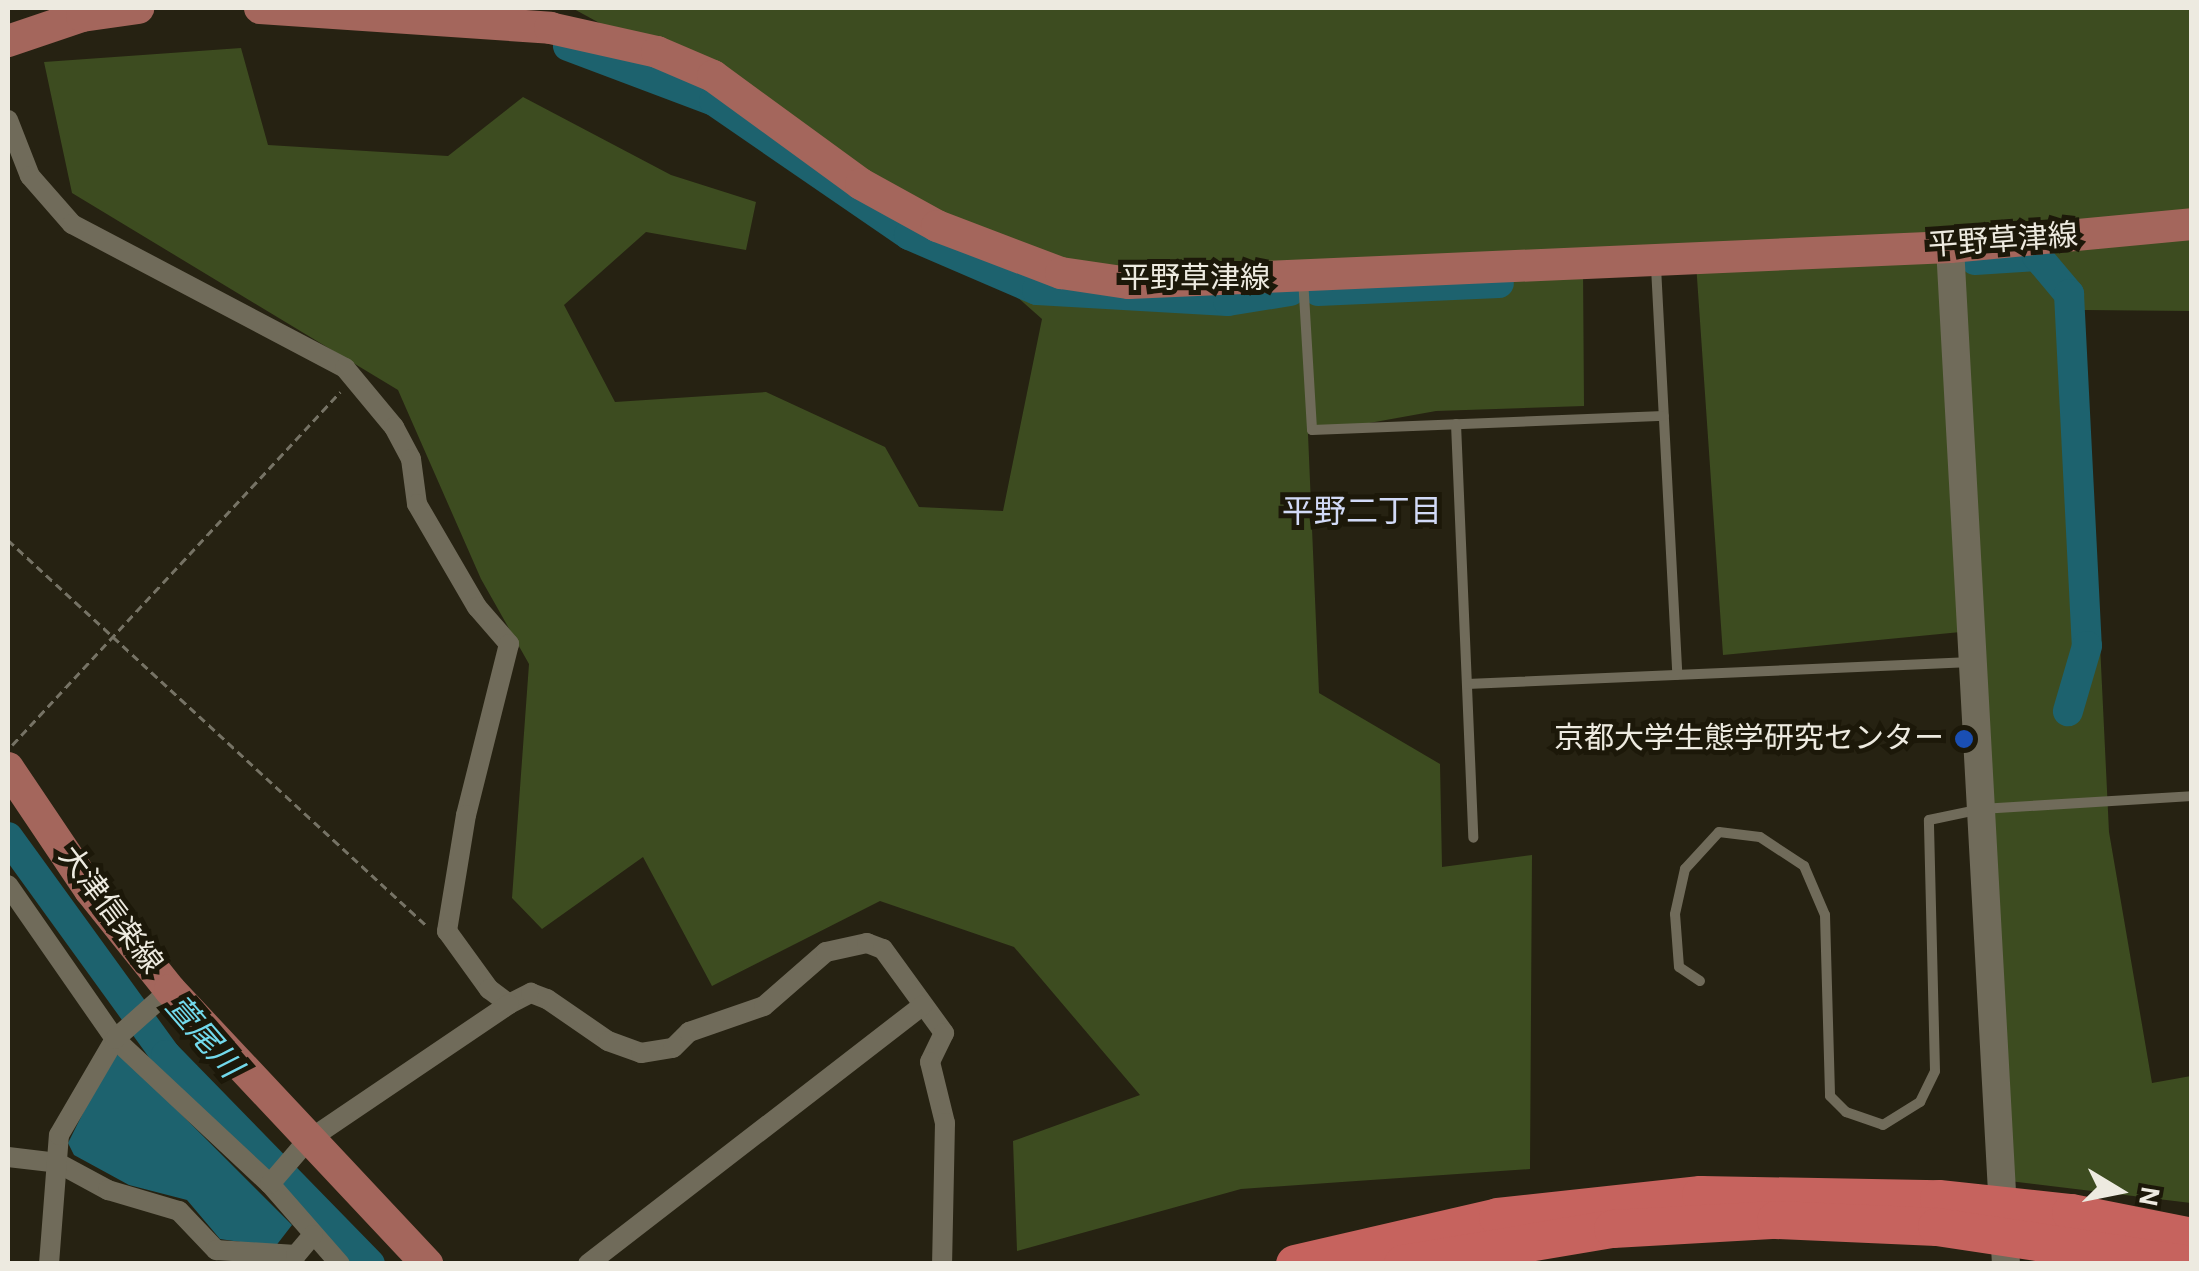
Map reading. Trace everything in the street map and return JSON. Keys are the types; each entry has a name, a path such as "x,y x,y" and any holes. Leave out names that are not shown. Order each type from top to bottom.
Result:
{"highway":[{"path":"1295,1264 1441,1227 1618,1201 1788,1193 2069,1228 2192,1234"},
{"path":"1404,1264 1518,1240 1694,1223 1938,1213"},
{"path":"2069,1228 2137,1264"},
{"path":"2069,1228 2186,1264"}],"main road":[{"path":"8,40 82,16 138,8"},
{"name":"平野草津線","path":"260,8 551,18 692,65 861,184 936,226 1061,273 1129,284 1950,246 2192,224"},
{"name":"大津信楽線","path":"8,768 163,996 427,1264"}],"street":[{"path":"8,120 30,176 72,224 323,354 354,377 410,458 418,504 451,564 509,644 466,815 447,931 489,988 509,1004"},
{"path":"1950,246 2006,1264"},
{"path":"8,885 120,1034 271,1183 340,1264"},
{"path":"271,1183 307,1141 531,993 640,1053 673,1048 689,1032 764,1006 826,952 867,943 883,948 944,1033 930,1062 944,1122 942,1264"},
{"path":"49,1264 59,1135 120,1034 163,996"},
{"path":"588,1264 923,1005"},
{"path":"8,1157 58,1163 108,1190 179,1210 216,1250 296,1256 314,1234"}],"lane":[{"path":"1656,261 1677,674"},
{"path":"1304,278 1312,430 1664,416"},
{"path":"1456,424 1473,838"},
{"path":"1466,684 1972,662"},
{"path":"1700,981 1679,968 1675,914 1685,869 1719,832 1760,837 1804,866 1825,915 1830,1096 1846,1112 1883,1124 1920,1102 1935,1071 1929,820 1981,809 2192,796"}],"path":[{"path":"8,750 354,377"},
{"path":"8,540 429,928 447,931"}],"green space":[{"path":"572,8 2191,8 2191,311 2084,310 2109,832 2152,1083 2191,1076 2191,1203 2001,1180 1971,631 1723,655 1696,263 1583,268 1584,406 1436,411 1308,434 1319,693 1440,764 1442,867 1532,855 1530,1169 1241,1189 1017,1251 1013,1141 1140,1095 1014,947 880,901 712,986 643,857 542,929 512,898 529,664 481,579 398,390 72,193 44,62 241,48 268,145 448,156 523,97 671,175 756,202 746,250 646,232 564,305 615,402 766,392 885,447 919,507 1003,511 1042,319 937,226 794,129"}],"water":[{"path":"121,1054 292,1225 275,1247 220,1239 187,1200 129,1185 74,1155 68,1143 111,1057"}],"waterway":[{"path":"568,46 714,101 909,235 1037,290 1228,301 1290,291"},
{"path":"1975,260 2037,256 2069,294 2087,646 2068,711"},
{"path":"1318,291 1499,283"},
{"name":"萱尾川","path":"8,837 166,1055 370,1264"}],"place":[{"name":"京都大学生態学研究センター","path":"1964,739"}],"district":[{"name":"平野二丁目","path":"1362,512"}]}
